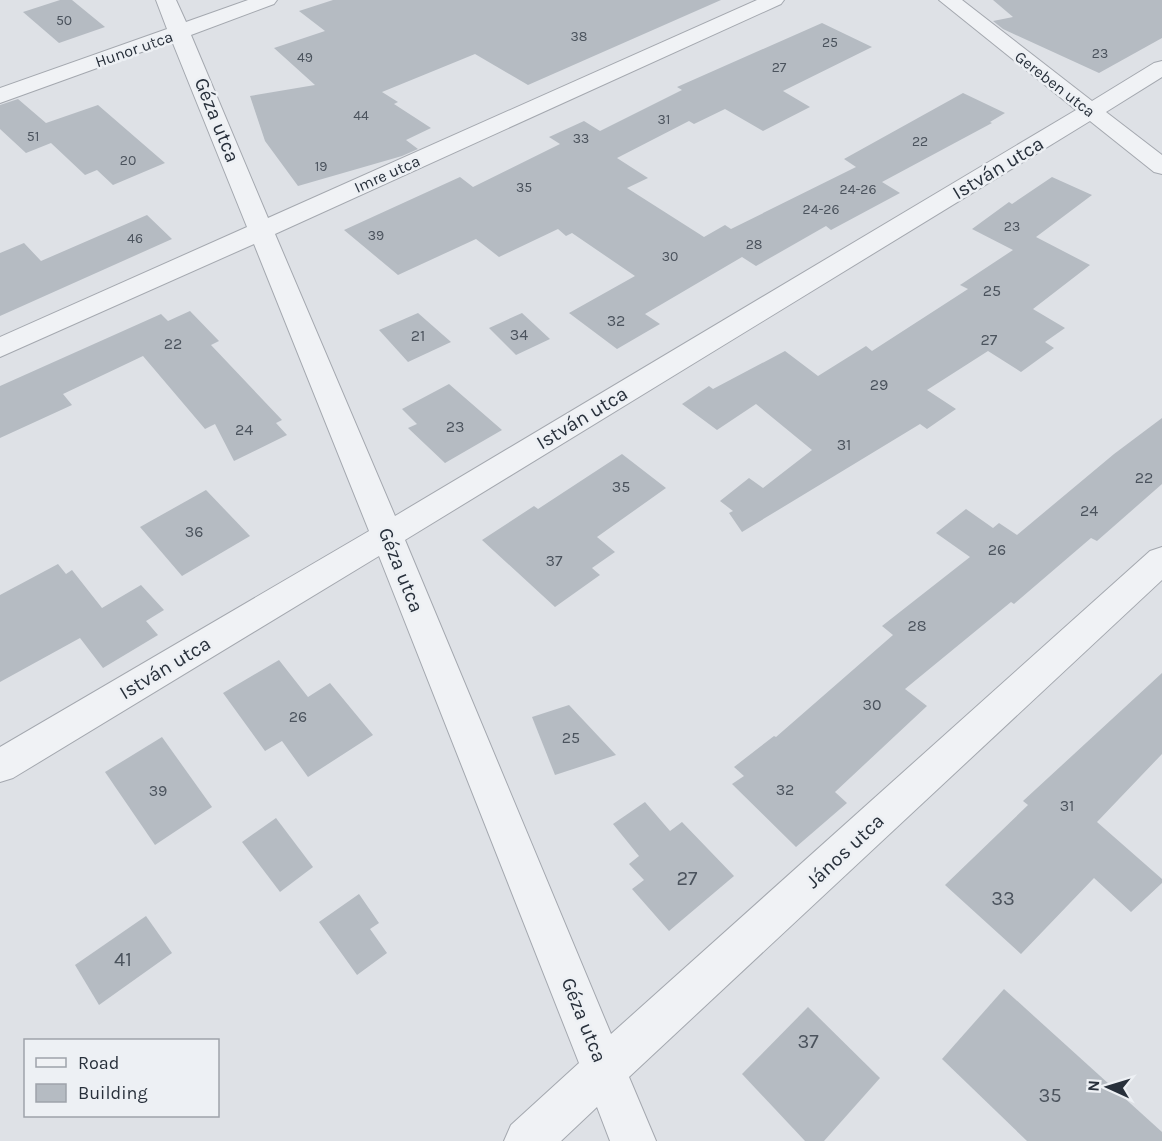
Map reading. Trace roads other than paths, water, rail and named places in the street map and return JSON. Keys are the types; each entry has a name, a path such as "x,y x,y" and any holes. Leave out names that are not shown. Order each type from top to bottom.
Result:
{"street":[{"name":"Géza utca","path":"166,0 262,229 633,1141"},
{"name":"Hunor utca","path":"0,96 181,33 267,0"},
{"name":"Imre utca","path":"0,348 774,0"},
{"name":"Gereben utca","path":"950,0 1090,112 1162,166"},
{"name":"István utca","path":"0,766 387,536 1162,68"},
{"name":"János utca","path":"527,1141 1162,560"}]}
